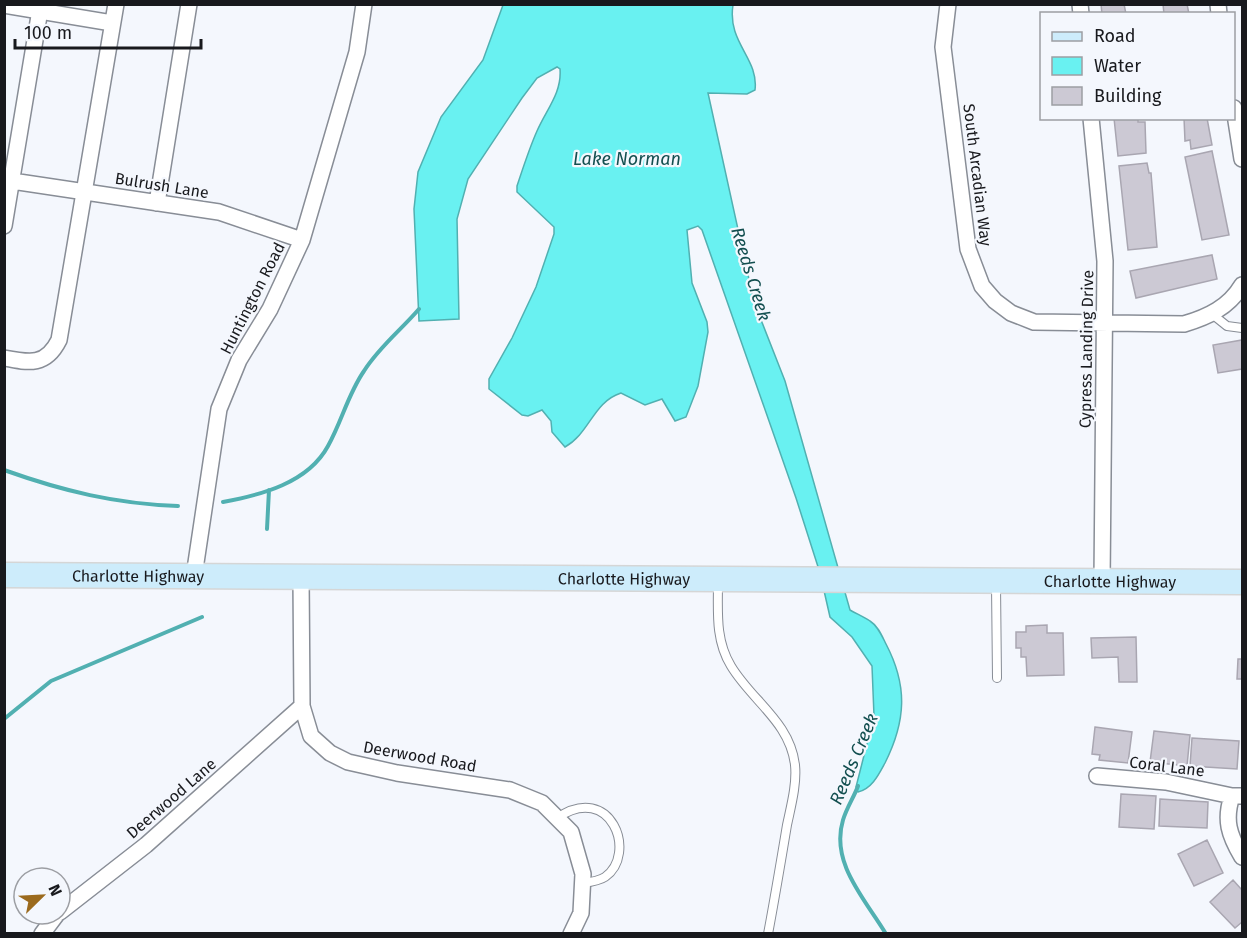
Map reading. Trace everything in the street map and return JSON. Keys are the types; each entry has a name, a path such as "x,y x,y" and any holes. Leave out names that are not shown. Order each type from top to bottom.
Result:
{"main road":[{"name":"Charlotte Highway","path":"4,575 1242,582"}],"street":[{"path":"4,358 24,362 42,360 52,353 56,346 116,4"},
{"path":"157,203 189,4"},
{"name":"Huntington Road","path":"194,576 219,409 239,360 270,309 302,240 357,52 364,4"},
{"name":"South Arcadian Way","path":"948,4 943,47 968,249 975,271 988,294 1011,314 1034,322 1184,324 1212,314 1237,294 1242,285"},
{"path":"4,5 41,8 112,23"},
{"path":"4,226 41,8"},
{"path":"1235,119 1242,159"},
{"name":"Cypress Landing Drive","path":"1091,120 1105,261 1102,581"},
{"name":"Bulrush Lane","path":"12,181 219,212 302,240"},
{"name":"Deerwood Road","path":"301,577 302,706 311,736 330,753 348,762 397,773 510,790 542,803 571,832 583,874 581,913 571,933"},
{"name":"Deerwood Lane","path":"72,902 146,845 302,706"},
{"name":"Coral Lane","path":"1097,776 1166,782 1237,796"},
{"path":"1237,796 1226,813 1235,844 1242,857"}],"lane":[{"path":"1212,314 1227,326 1242,328"},
{"path":"718,580 718,625 721,644 731,667 776,718 788,740 795,765 794,790 768,933"},
{"path":"996,580 997,678"},
{"path":"557,818 577,807 593,807 611,821 617,833 619,850 614,867 605,877 583,884"}],"water":[{"name":"Lake Norman","path":"503,5 733,5 734,30 752,69 755,90 747,94 708,93 754,302 785,381 850,610 870,621 880,631 893,659 901,689 900,718 892,748 878,776 863,790 858,792 856,787 874,716 872,666 852,637 830,617 820,573 796,498 702,230 698,226 687,230 692,283 707,322 708,332 698,386 686,417 675,421 662,399 645,405 621,393 604,403 580,434 565,447 552,432 551,421 542,410 528,416 522,415 489,389 489,379 512,338 536,287 554,234 554,227 517,192 517,186 534,138 559,86 560,69 557,67 537,78 468,179 457,219 459,319 419,321 414,209 418,172 441,117 483,60"}],"building":[{"path":"1101,4 1124,4 1126,12 1102,12"},
{"path":"1163,4 1187,4 1189,12 1164,12"},
{"path":"1114,120 1145,122 1146,153 1118,156"},
{"path":"1184,120 1207,120 1212,145 1191,149 1190,140 1185,141"},
{"path":"1212,151 1229,235 1202,240 1185,157"},
{"path":"1147,163 1149,173 1151,173 1157,247 1128,250 1119,166"},
{"path":"1212,255 1217,279 1136,298 1130,271"},
{"path":"1242,340 1242,369 1218,373 1213,345"},
{"path":"1047,625 1047,633 1063,633 1064,675 1027,676 1026,657 1021,657 1021,648 1016,648 1016,632 1026,632 1026,626"},
{"path":"1136,637 1137,682 1119,682 1118,657 1092,658 1091,638"},
{"path":"1238,659 1242,659 1242,679 1237,679"},
{"path":"1095,727 1132,732 1128,763 1099,760 1100,755 1092,754"},
{"path":"1154,731 1190,735 1187,766 1150,762"},
{"path":"1192,738 1239,741 1237,769 1190,766"},
{"path":"1121,794 1156,796 1154,829 1119,827"},
{"path":"1160,799 1208,802 1207,828 1159,826"},
{"path":"1207,840 1223,873 1194,886 1178,854"},
{"path":"1233,880 1242,890 1242,922 1235,928 1210,902"}],"waterway":[{"path":"223,502 253,496 282,485 296,478 319,459 333,437 364,371 383,346 419,309"},
{"path":"4,470 90,495 155,505 178,506"},
{"path":"267,529 269,490"},
{"path":"4,719 51,681 202,617"},
{"name":"Reeds Creek","path":"858,786 843,820 840,836 841,851 852,880 886,934"}]}
